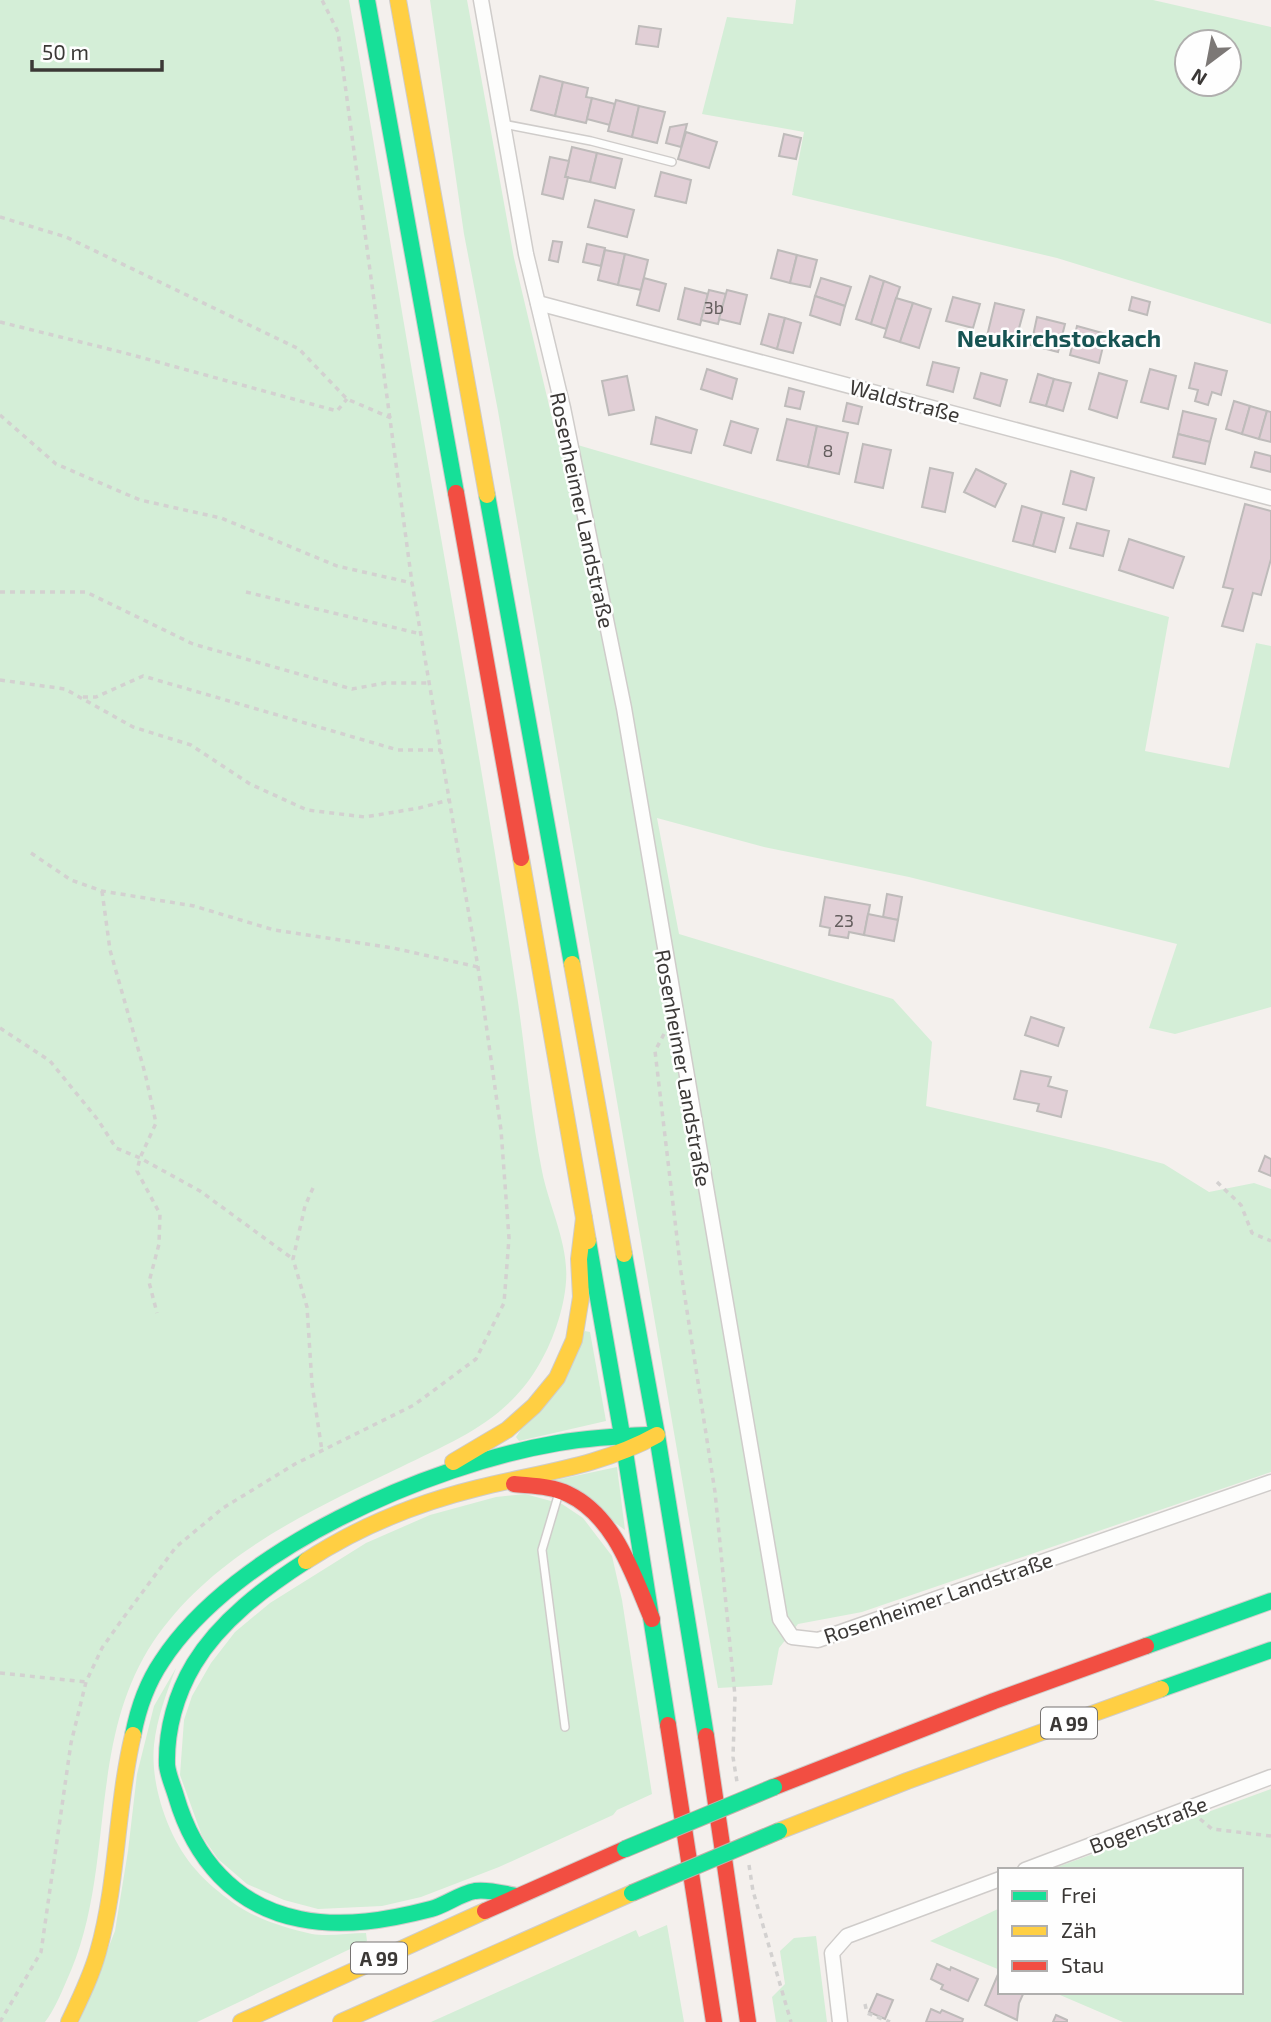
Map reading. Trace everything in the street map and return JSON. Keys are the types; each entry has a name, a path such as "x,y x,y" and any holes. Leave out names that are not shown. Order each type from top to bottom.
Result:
{"main road":[{"path":"367,0 625,1452 714,2022"},
{"path":"398,0 657,1435 748,2022"},
{"path":"69,2022 90,1980 102,1929 134,1725 145,1690 167,1652 205,1611 244,1576 312,1533 420,1483 507,1430 534,1406 557,1378 574,1340 581,1297 579,1259 584,1218"},
{"path":"420,1483 525,1449 622,1435 657,1435"},
{"path":"517,1896 478,1891 437,1908 362,1924 318,1922 277,1913 241,1893 211,1868 193,1844 175,1806 164,1745 178,1690 225,1622 261,1591 306,1560 360,1531 428,1502 625,1452 657,1435"},
{"path":"502,1482 570,1495 594,1512 624,1553 652,1619"},
{"name":"A 99","path":"241,2022 517,1896 774,1787 994,1701 1271,1601"},
{"name":"A 99","path":"341,2022 779,1831 907,1781 1271,1650"}],"street":[{"name":"Rosenheimer Landstraße","path":"481,0 526,254 563,408 621,694 780,1619 792,1637 818,1640 1271,1482"},
{"name":"Waldstraße","path":"538,303 1271,498"},
{"name":"Bogenstraße","path":"1030,1868 1271,1777"},
{"path":"840,2022 832,1952 847,1936 998,1880"}],"lane":[{"path":"502,124 591,141 672,162"},
{"path":"559,1492 542,1550 565,1727"}],"path":[{"path":"0,2022 41,1952 71,1743 86,1682 102,1648 176,1547 223,1508 295,1464 414,1405 476,1359 504,1303 509,1238 501,1130 478,967 412,583 338,32 322,0"},
{"path":"0,217 66,237 299,349 347,400 391,418"},
{"path":"0,322 337,411 347,400"},
{"path":"0,415 55,464 140,500 221,518 337,566 412,583"},
{"path":"0,592 86,592 193,644 352,689 385,683 429,683"},
{"path":"246,593 421,634"},
{"path":"80,697 96,697 143,676 398,750 441,750"},
{"path":"0,680 65,689 133,727 191,745 250,785 307,810 365,817 449,800"},
{"path":"31,853 71,880 102,891 194,906 274,930 393,948 478,967"},
{"path":"102,891 110,950 145,1073 156,1123 137,1171 160,1214 159,1244 149,1282 157,1313"},
{"path":"675,1013 655,1051 681,1272 715,1492 735,1696 733,1757"},
{"path":"0,1028 50,1061 98,1120 116,1148 200,1191 293,1259"},
{"path":"1217,1182 1241,1205 1252,1233 1271,1241"},
{"path":"313,1188 305,1206 293,1259 307,1307 312,1384 322,1451"},
{"path":"0,1673 86,1682"},
{"path":"1188,1809 1212,1829 1271,1836"},
{"path":"753,1891 791,2022"},
{"path":"865,2004 867,2013 890,2022"}],"green space":[{"path":"0,0 349,0 493,844 538,1150 545,1185 562,1240 566,1268 563,1304 542,1359 524,1387 494,1416 459,1438 332,1501 265,1538 204,1584 177,1611 153,1642 132,1682 118,1724 109,1767 92,1898 82,1941 54,2008 45,2022 0,2022"},
{"path":"430,0 467,0 514,258 557,439 1169,617 1145,751 1229,768 1256,643 1271,646 1271,1007 1175,1034 1149,1028 1177,944 909,877 764,847 657,818 679,934 893,999 932,1042 926,1106 1164,1164 1209,1192 1254,1183 1271,1189 1271,1472 862,1612 798,1624 779,1648 772,1685 718,1688 498,411 464,234"},
{"path":"796,0 1153,0 1271,27 1271,324 1057,258 792,195 804,132 702,114 727,17 793,24"},
{"path":"585,1331 590,1332 606,1421 519,1441 516,1437"},
{"path":"617,1467 625,1530 556,1480"},
{"path":"525,1494 562,1504 583,1518 612,1556 622,1600 652,1794 617,1810 613,1815 499,1867 421,1897 382,1906 318,1909 284,1900 247,1884 218,1859 202,1836 180,1775 184,1720 192,1696 211,1663 235,1632 270,1603 366,1543 430,1515 496,1497"},
{"path":"176,1668 157,1725 154,1761 163,1812 186,1858 218,1891 260,1918 312,1934 366,1933 367,1941 197,2022 79,2022 115,1931 137,1774 154,1706"},
{"path":"1271,1789 1271,2022 1123,2022 1058,1994 1243,1994 1243,1868 1054,1868"},
{"path":"998,1909 998,1969 930,1941"},
{"path":"667,1925 684,2022 431,2022 636,1930 639,1937"},
{"path":"816,1936 827,2022 776,2022 772,1997 785,1984 780,1951 794,1938"}],"building":[{"path":"639,26 661,29 658,47 636,44"},
{"path":"540,76 563,82 555,116 531,110"},
{"path":"563,82 588,88 586,97 592,98 586,123 555,116"},
{"path":"592,98 615,104 610,125 587,119"},
{"path":"616,100 639,106 632,137 608,131"},
{"path":"639,106 665,112 657,143 632,137"},
{"path":"687,124 681,147 666,143 670,127"},
{"path":"686,132 717,142 709,168 678,159"},
{"path":"784,134 801,138 796,159 779,156"},
{"path":"572,147 597,153 590,182 565,177"},
{"path":"597,153 622,159 615,188 590,182"},
{"path":"550,157 569,161 563,199 542,194"},
{"path":"661,172 691,180 686,203 655,196"},
{"path":"595,200 634,210 627,237 588,227"},
{"path":"553,241 562,242 558,262 549,260"},
{"path":"587,244 605,248 601,266 583,262"},
{"path":"605,250 625,254 618,285 598,280"},
{"path":"778,250 797,255 790,283 771,278"},
{"path":"625,254 648,260 641,290 618,285"},
{"path":"797,255 817,260 810,287 790,283"},
{"path":"870,276 884,281 871,324 856,319"},
{"path":"644,278 666,284 659,311 637,305"},
{"path":"821,278 851,287 845,306 815,296"},
{"path":"884,281 900,287 886,329 871,324"},
{"path":"685,288 708,294 700,325 678,319"},
{"path":"709,290 726,294 718,324 701,320"},
{"path":"727,290 747,295 740,324 719,319"},
{"path":"815,296 845,306 840,325 810,315"},
{"path":"953,297 980,304 973,328 946,321"},
{"path":"1132,297 1150,302 1147,315 1129,310"},
{"path":"896,298 913,303 900,342 884,337"},
{"path":"913,303 931,309 919,348 900,342"},
{"path":"995,303 1024,310 1015,343 987,336"},
{"path":"769,314 785,318 777,349 761,344"},
{"path":"1037,317 1065,324 1058,352 1031,345"},
{"path":"785,318 801,323 793,353 777,349"},
{"path":"1077,326 1106,334 1099,363 1070,355"},
{"path":"933,362 959,368 953,392 927,385"},
{"path":"1195,363 1227,371 1221,395 1212,392 1208,405 1195,401 1198,390 1189,388"},
{"path":"707,369 737,379 732,399 701,389"},
{"path":"1150,369 1176,376 1168,409 1141,402"},
{"path":"981,373 1007,380 1000,406 974,398"},
{"path":"1099,373 1127,381 1117,418 1089,409"},
{"path":"1038,374 1054,379 1046,406 1030,402"},
{"path":"627,376 634,410 609,415 602,381"},
{"path":"1054,379 1071,383 1063,411 1046,406"},
{"path":"789,388 804,392 800,409 785,406"},
{"path":"1234,401 1250,406 1242,434 1226,429"},
{"path":"847,403 862,407 858,424 843,421"},
{"path":"1250,406 1267,411 1259,439 1242,434"},
{"path":"1183,411 1216,419 1210,442 1178,434"},
{"path":"1267,411 1271,412 1271,442 1259,439"},
{"path":"656,417 697,430 691,453 651,444"},
{"path":"787,419 817,426 808,467 777,460"},
{"path":"731,421 758,429 751,453 724,445"},
{"path":"817,426 848,433 839,474 808,467"},
{"path":"1178,434 1210,442 1205,464 1173,457"},
{"path":"863,444 891,450 883,488 855,482"},
{"path":"1255,452 1271,456 1271,472 1251,467"},
{"path":"930,468 953,473 945,512 922,507"},
{"path":"976,469 1006,484 995,507 964,492"},
{"path":"1071,471 1094,478 1086,510 1063,504"},
{"path":"1245,504 1271,511 1271,559 1261,595 1253,593 1243,631 1222,626 1233,589 1223,587"},
{"path":"1022,506 1042,512 1033,546 1013,541"},
{"path":"1042,512 1064,518 1055,552 1033,546"},
{"path":"1077,523 1109,531 1103,556 1070,548"},
{"path":"1129,539 1184,557 1173,588 1119,570"},
{"path":"887,894 902,897 898,920 883,917"},
{"path":"825,897 870,905 864,935 849,932 848,938 829,935 830,928 820,926"},
{"path":"868,914 898,920 894,941 864,935"},
{"path":"1031,1017 1064,1028 1058,1046 1025,1035"},
{"path":"1021,1071 1051,1077 1048,1086 1067,1091 1061,1117 1037,1111 1039,1104 1014,1099"},
{"path":"1265,1156 1271,1159 1271,1176 1259,1171"},
{"path":"937,1964 978,1979 968,2001 941,1989 943,1985 931,1979"},
{"path":"998,1974 998,1994 1023,1994 1017,2020 985,2005"},
{"path":"877,1994 893,2000 885,2019 869,2012"},
{"path":"931,2009 940,2013 942,2010 963,2019 962,2022 926,2022"},
{"path":"1056,2015 1067,2020 1067,2022 1053,2022"}],"traffic: fast":[{"path":"367,0 456,493"},
{"path":"487,495 572,964"},
{"path":"588,1241 668,1725"},
{"path":"624,1254 657,1435 706,1736"},
{"path":"133,1735 140,1706 152,1678 195,1620 237,1583 285,1549 339,1518 395,1492 452,1471 507,1454 558,1443 648,1435"},
{"path":"306,1561 244,1606 217,1634 194,1664 177,1700 168,1739 168,1769 184,1819 194,1840 220,1876 237,1891 276,1913 316,1922 366,1922 399,1916 437,1907 475,1891 517,1896"},
{"path":"1146,1646 1271,1601"},
{"path":"1161,1689 1271,1650"},
{"path":"625,1849 774,1787"},
{"path":"632,1893 779,1831"}],"traffic: slow":[{"path":"398,0 487,495"},
{"path":"521,858 588,1241"},
{"path":"572,964 624,1254"},
{"path":"453,1462 507,1430 534,1406 557,1378 574,1340 581,1297 579,1259 584,1218"},
{"path":"306,1561 346,1537 410,1509 478,1488 592,1461 636,1446 657,1435"},
{"path":"779,1831 907,1781 1161,1689"},
{"path":"69,2022 92,1970 105,1925 133,1735"},
{"path":"341,2022 632,1893"},
{"path":"241,2022 485,1911"}],"traffic: jam":[{"path":"456,493 521,858"},
{"path":"514,1484 562,1491 584,1504 598,1517 620,1548 652,1619"},
{"path":"774,1787 994,1701 1146,1646"},
{"path":"668,1725 714,2022"},
{"path":"706,1736 748,2022"},
{"path":"485,1911 625,1849"}],"district":[{"name":"Neukirchstockach","path":"1059,337"}]}
